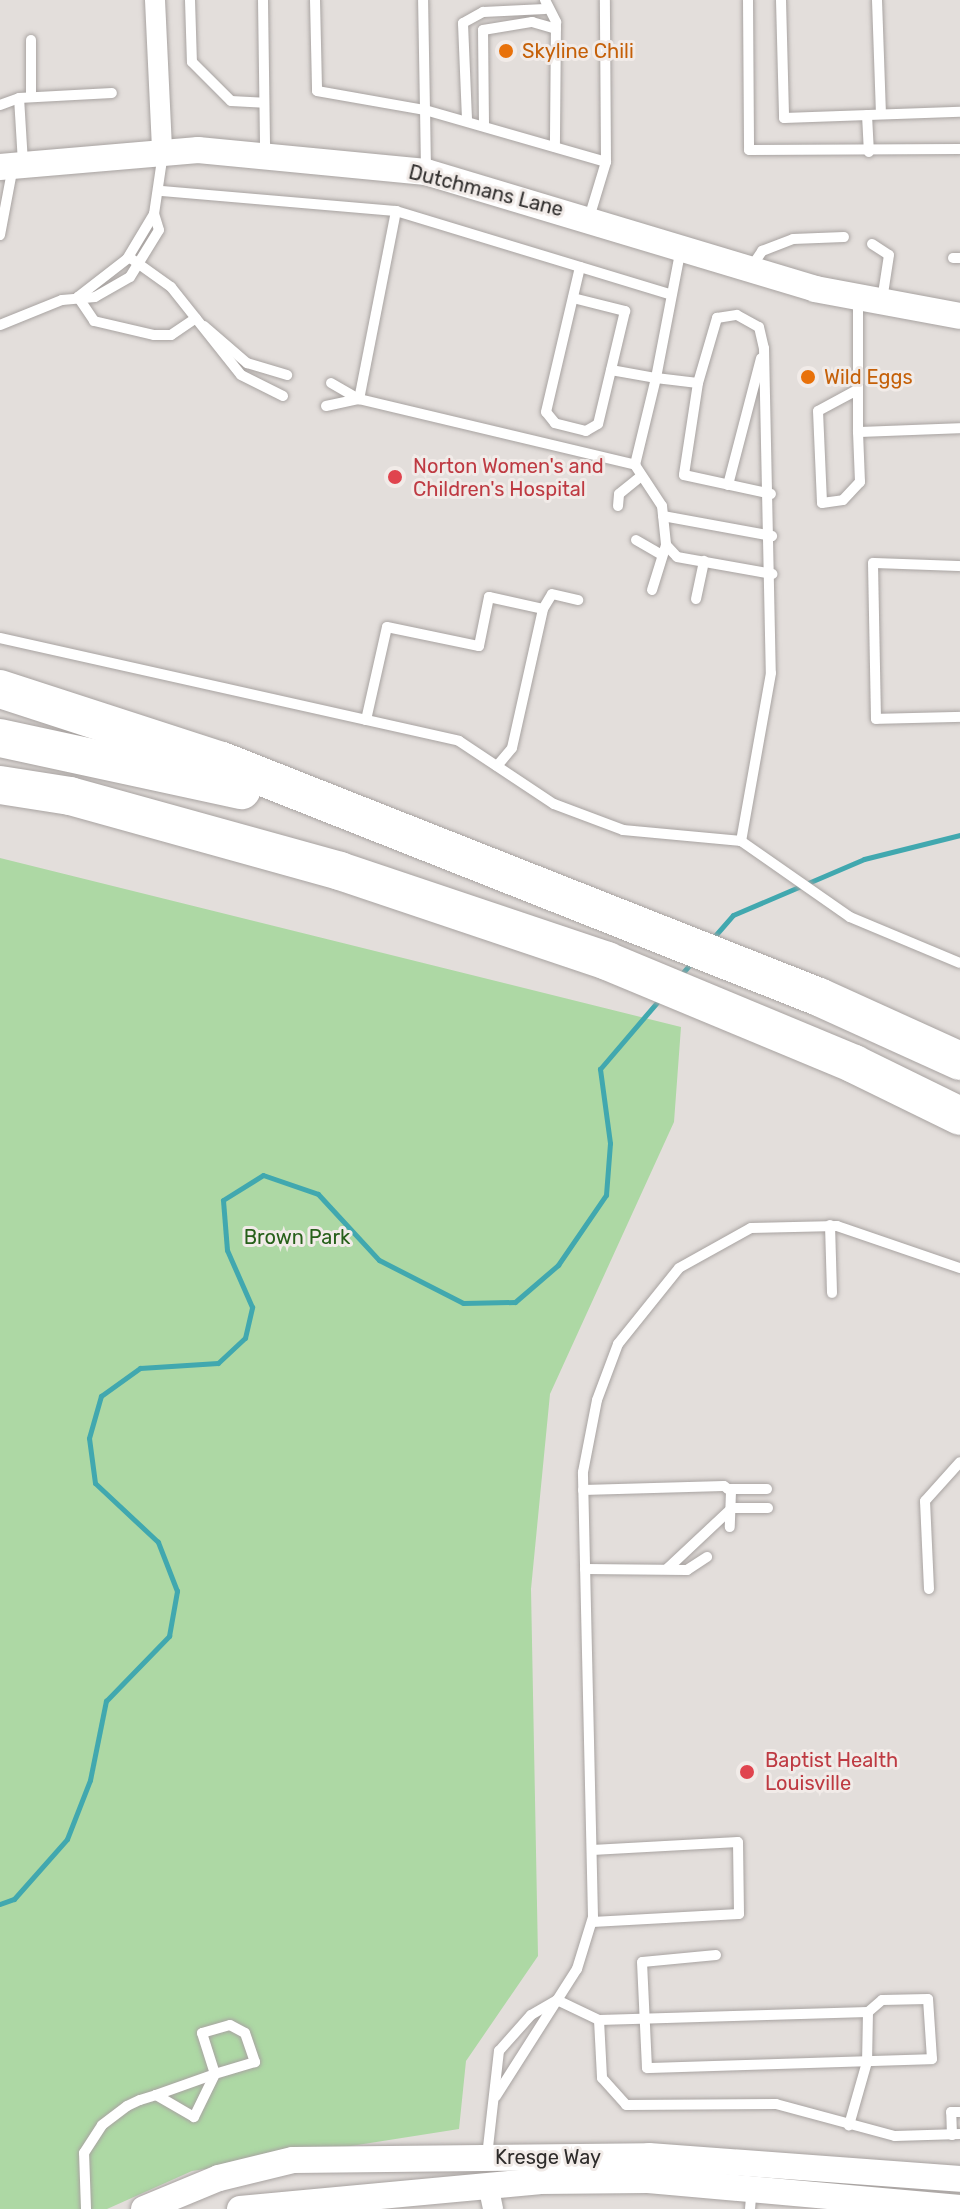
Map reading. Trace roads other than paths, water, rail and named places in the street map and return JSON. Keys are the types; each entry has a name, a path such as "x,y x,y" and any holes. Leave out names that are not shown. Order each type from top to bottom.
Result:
{"highway":[{"path":"0,689 222,761 752,970 960,1061"},
{"path":"0,738 376,823"},
{"path":"0,785 70,796 340,871 622,967 960,1116"}],"street":[{"path":"155,0 162,149"},
{"name":"Dutchmans Lane","path":"12,165 162,149 265,152 426,172 682,246 749,270 870,301 960,316"},
{"name":"Kresge Way","path":"144,2209 219,2178 293,2160 649,2156 752,2188 960,2179"},
{"name":"Kresge Way","path":"240,2209 490,2197 648,2180 960,2208"}],"lane":[{"path":"190,0 192,62 231,101 264,103"},
{"path":"263,0 265,152"},
{"path":"315,0 317,91 467,119 606,162"},
{"path":"423,0 426,172"},
{"path":"589,218 606,162 605,0"},
{"path":"748,0 749,150 869,152 960,149"},
{"path":"781,0 784,118 960,112"},
{"path":"877,0 881,114"},
{"path":"467,119 463,23 483,12 545,5 556,29 555,147"},
{"path":"484,124 483,30 532,22 556,29"},
{"path":"0,235 25,98 31,40"},
{"path":"0,105 25,98 112,93"},
{"path":"867,115 869,152"},
{"path":"0,325 78,297 129,257 154,214 161,191 162,149"},
{"path":"161,191 396,211 669,294"},
{"path":"359,399 396,211"},
{"path":"78,297 95,297 142,265 159,230 154,214"},
{"path":"749,270 762,251 793,239 844,237"},
{"path":"857,390 818,411 822,503 843,500 860,482 857,390 870,301 889,255 872,244"},
{"path":"652,590 664,550 663,516 639,478 635,465 656,378 669,294 682,246"},
{"path":"129,257 142,265 247,363 287,375"},
{"path":"573,298 625,311 598,424 586,431 555,423 546,412 580,267"},
{"path":"78,297 94,321 154,335 171,335 199,321"},
{"path":"741,841 771,673 771,494 764,348 759,327 737,315 717,318 698,383 680,466 684,475 771,494"},
{"path":"199,321 241,375 284,393"},
{"path":"728,485 764,348"},
{"path":"611,370 698,383"},
{"path":"331,383 359,399 635,465"},
{"path":"327,403 359,399"},
{"path":"858,432 960,428"},
{"path":"618,506 619,494 639,478"},
{"path":"663,516 772,536"},
{"path":"636,540 677,557 772,574"},
{"path":"696,599 704,561"},
{"path":"960,566 873,563 876,719 960,717"},
{"path":"497,766 512,748 543,609 552,594 578,600"},
{"path":"366,720 387,627 479,646 489,597 543,609"},
{"path":"0,638 459,741 554,804 623,830 741,841 850,917 960,963"},
{"path":"830,1225 832,1293"},
{"path":"496,2096 557,2000 592,1922 583,1490 587,1437 606,1371 661,1284 705,1249 751,1228 830,1225 960,1268"},
{"path":"929,1589 925,1501 960,1462"},
{"path":"728,1489 732,1508 730,1527"},
{"path":"583,1490 767,1489"},
{"path":"667,1569 732,1508 768,1508"},
{"path":"585,1569 696,1567 707,1557"},
{"path":"592,1850 738,1842 739,1914 592,1922"},
{"path":"557,2000 599,2020 641,2018 868,2012 882,2000 928,1999 932,2059 657,2070 642,2059 641,2018 642,1962 716,1955"},
{"path":"490,2197 487,2157 496,2096 492,2069 499,2051 531,2015 557,2000"},
{"path":"849,2125 867,2062 868,2012"},
{"path":"599,2020 602,2078 626,2105 776,2104 895,2136 956,2134 951,2112 960,2112"},
{"path":"86,2209 90,2141 113,2115 156,2095 215,2074 255,2062 245,2033 230,2025 202,2033 215,2074 194,2117 156,2095"}],"waterway":[{"path":"713,938 733,915 864,859 960,835"},
{"path":"679,977 693,961"},
{"path":"0,1904 14,1899 67,1839 90,1780 106,1701 169,1636 177,1591 158,1542 95,1483 89,1438 101,1396 140,1368 218,1363 245,1338 252,1307 227,1250 223,1200 263,1175 318,1194 379,1260 463,1303 515,1302 558,1265 606,1195 610,1143 600,1069 659,1000"}],"place":[{"name":"Skyline Chili","path":"506,51"},
{"name":"Wild Eggs","path":"808,377"},
{"name":"Norton Women's and Children's Hospital","path":"395,477"},
{"name":"Baptist Health Louisville","path":"747,1772"}],"park label":[{"name":"Brown Park","path":"297,1237"}]}
